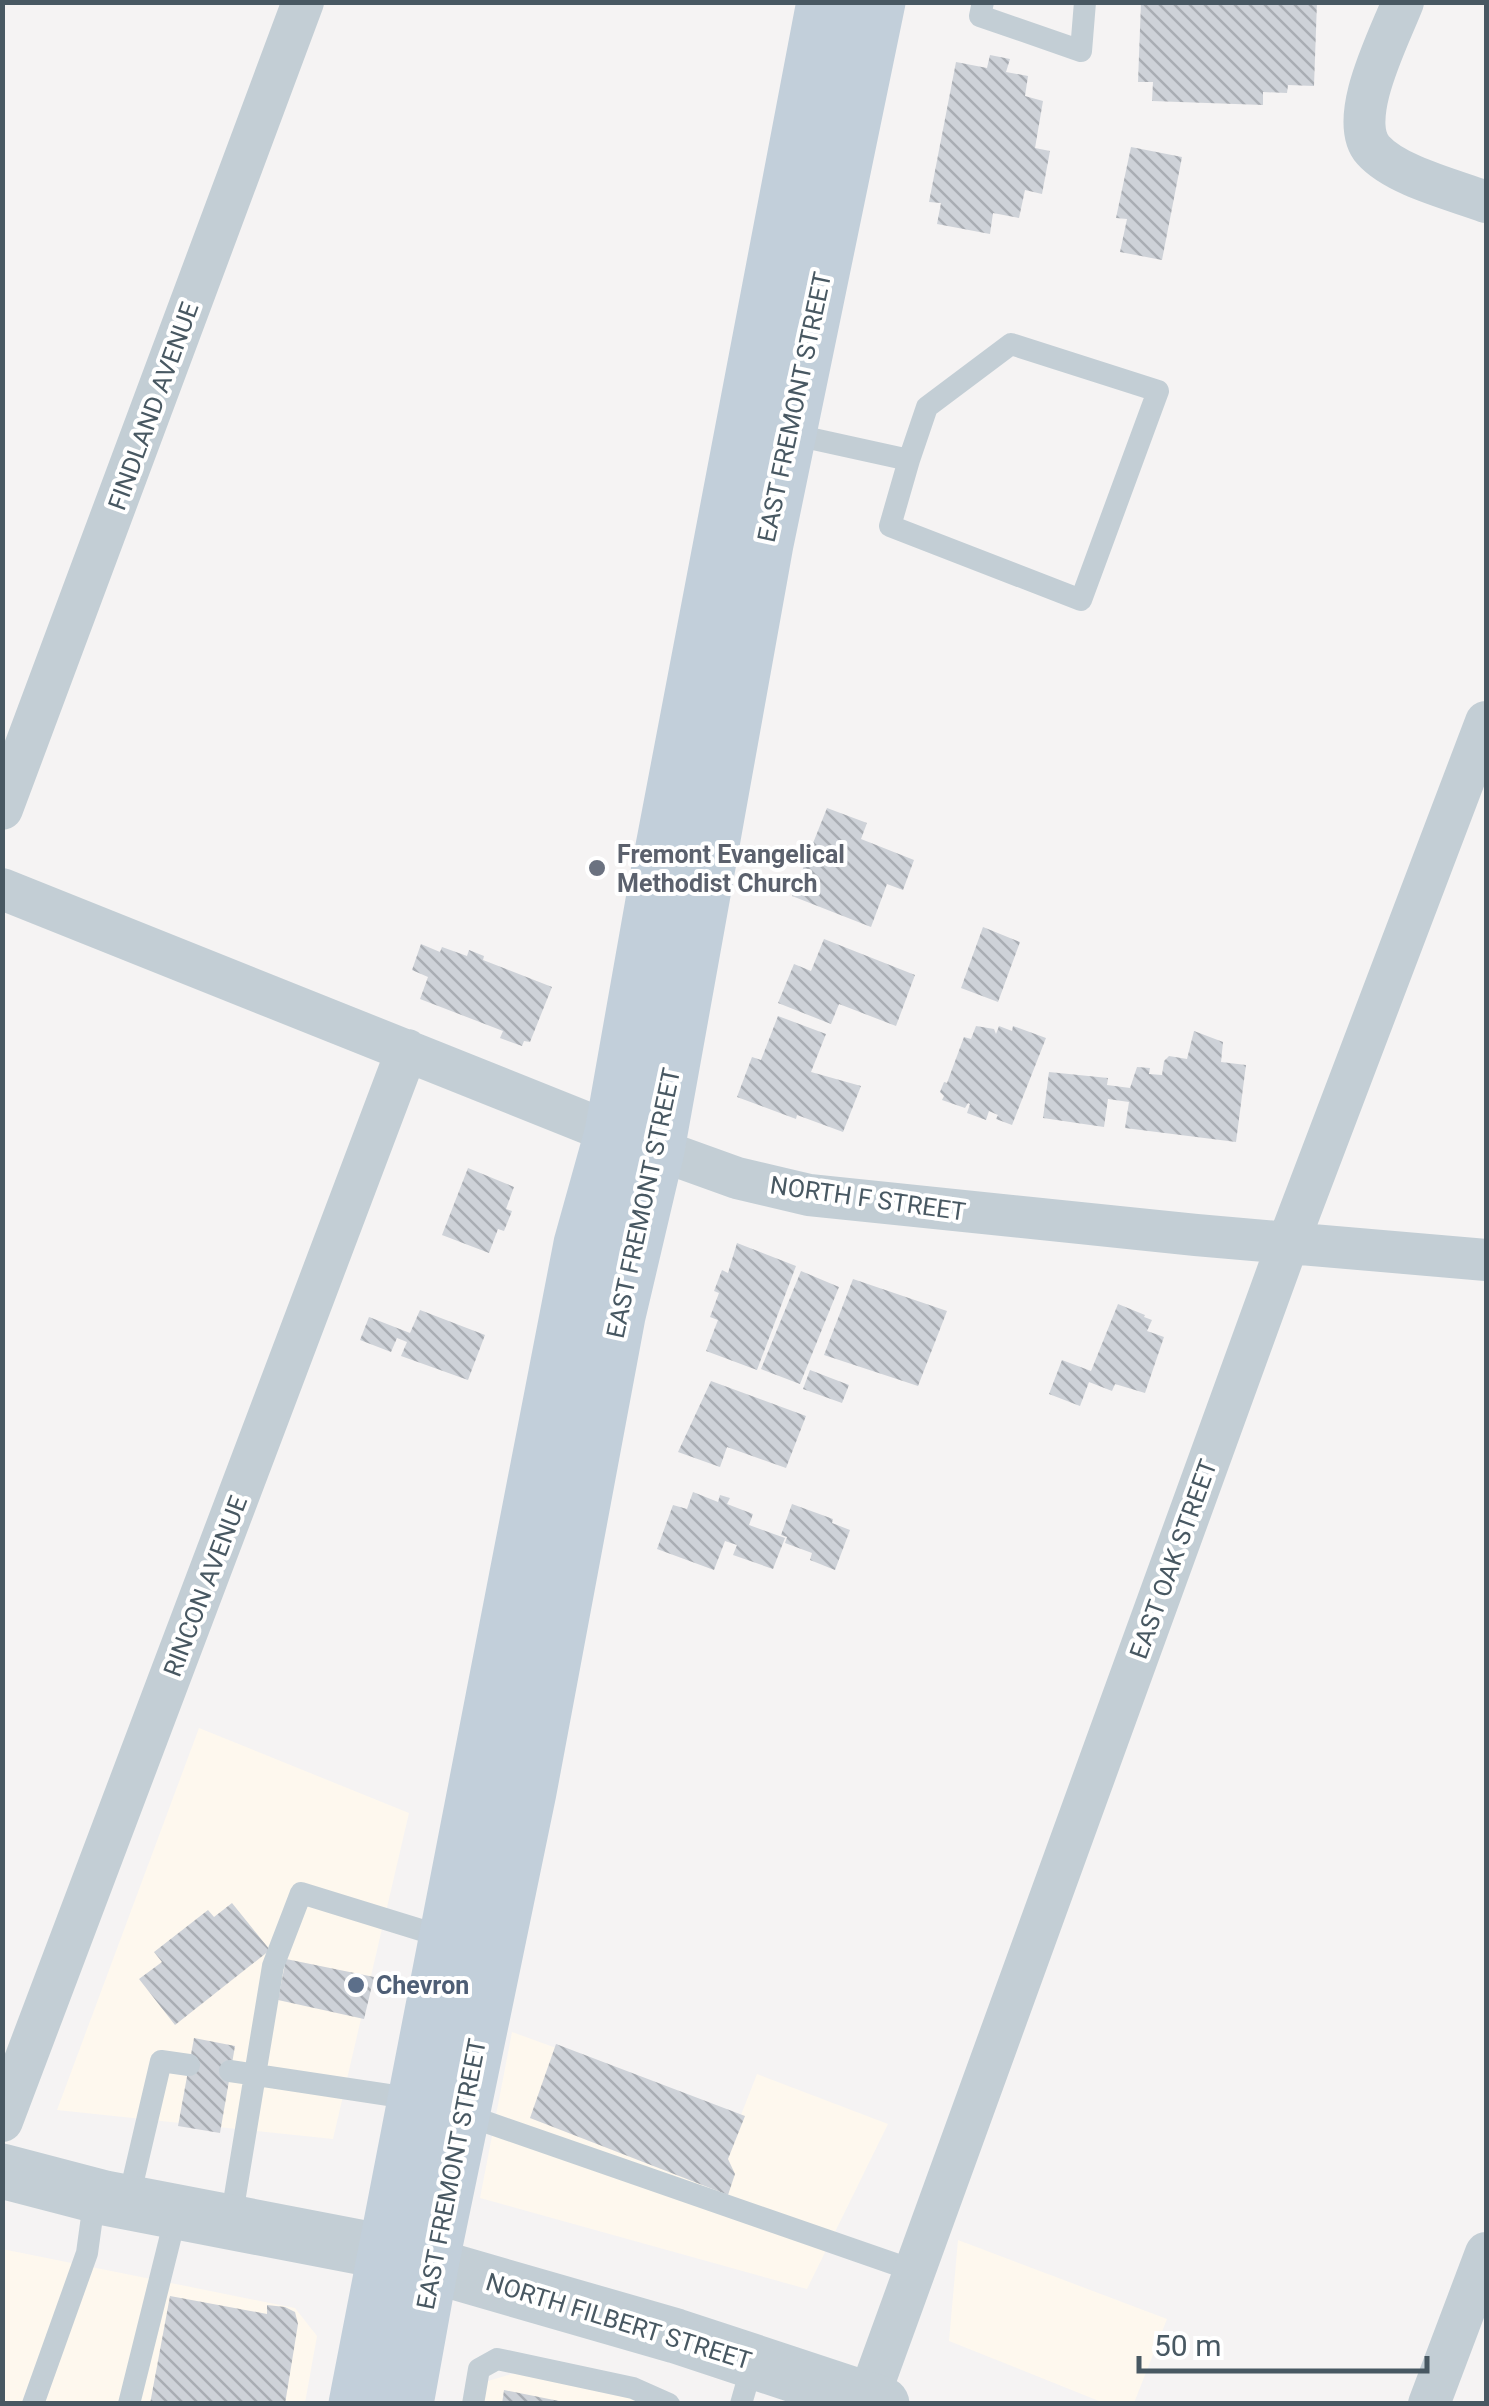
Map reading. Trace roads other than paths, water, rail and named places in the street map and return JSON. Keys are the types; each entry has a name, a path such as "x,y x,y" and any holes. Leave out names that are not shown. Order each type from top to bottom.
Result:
{"main road":[{"name":"EAST FREMONT STREET","path":"356,2404 408,2258 471,1943 580,1244 634,1142 766,429 824,2"},
{"name":"EAST FREMONT STREET","path":"766,429 878,2"},
{"name":"EAST FREMONT STREET","path":"406,2404 408,2258"}],"street":[{"name":"FINDLAND AVENUE","path":"2,809 303,2"},
{"path":"1403,2 1372,82 1364,134 1374,151 1408,172 1486,202"},
{"name":"EAST OAK STREET","path":"875,2401 914,2271 1288,1243 1486,722"},
{"name":"NORTH F STREET","path":"2,888 634,1142 737,1178 809,1195 1486,1260"},
{"name":"RINCON AVENUE","path":"2,2122 407,1050"},
{"name":"NORTH FILBERT STREET","path":"2,2171 134,2203 408,2258 747,2382 875,2401"},
{"path":"1429,2404 1486,2252"}],"lane":[{"path":"983,2 980,16 1081,51 1085,2"},
{"path":"1011,344 1158,392 1081,600 890,526 909,460 926,407 1011,344"},
{"path":"766,429 909,460"},
{"path":"231,2220 274,1966 302,1893 471,1943"},
{"path":"129,2404 134,2203 161,2061 190,2064"},
{"path":"230,2071 438,2106 914,2271"},
{"path":"33,2404 87,2253 134,2203"},
{"path":"472,2404 479,2369 497,2359 633,2388 669,2404"}],"place":[{"name":"Fremont Evangelical Methodist Church","path":"597,868"},
{"name":"Chevron","path":"356,1985"}]}
